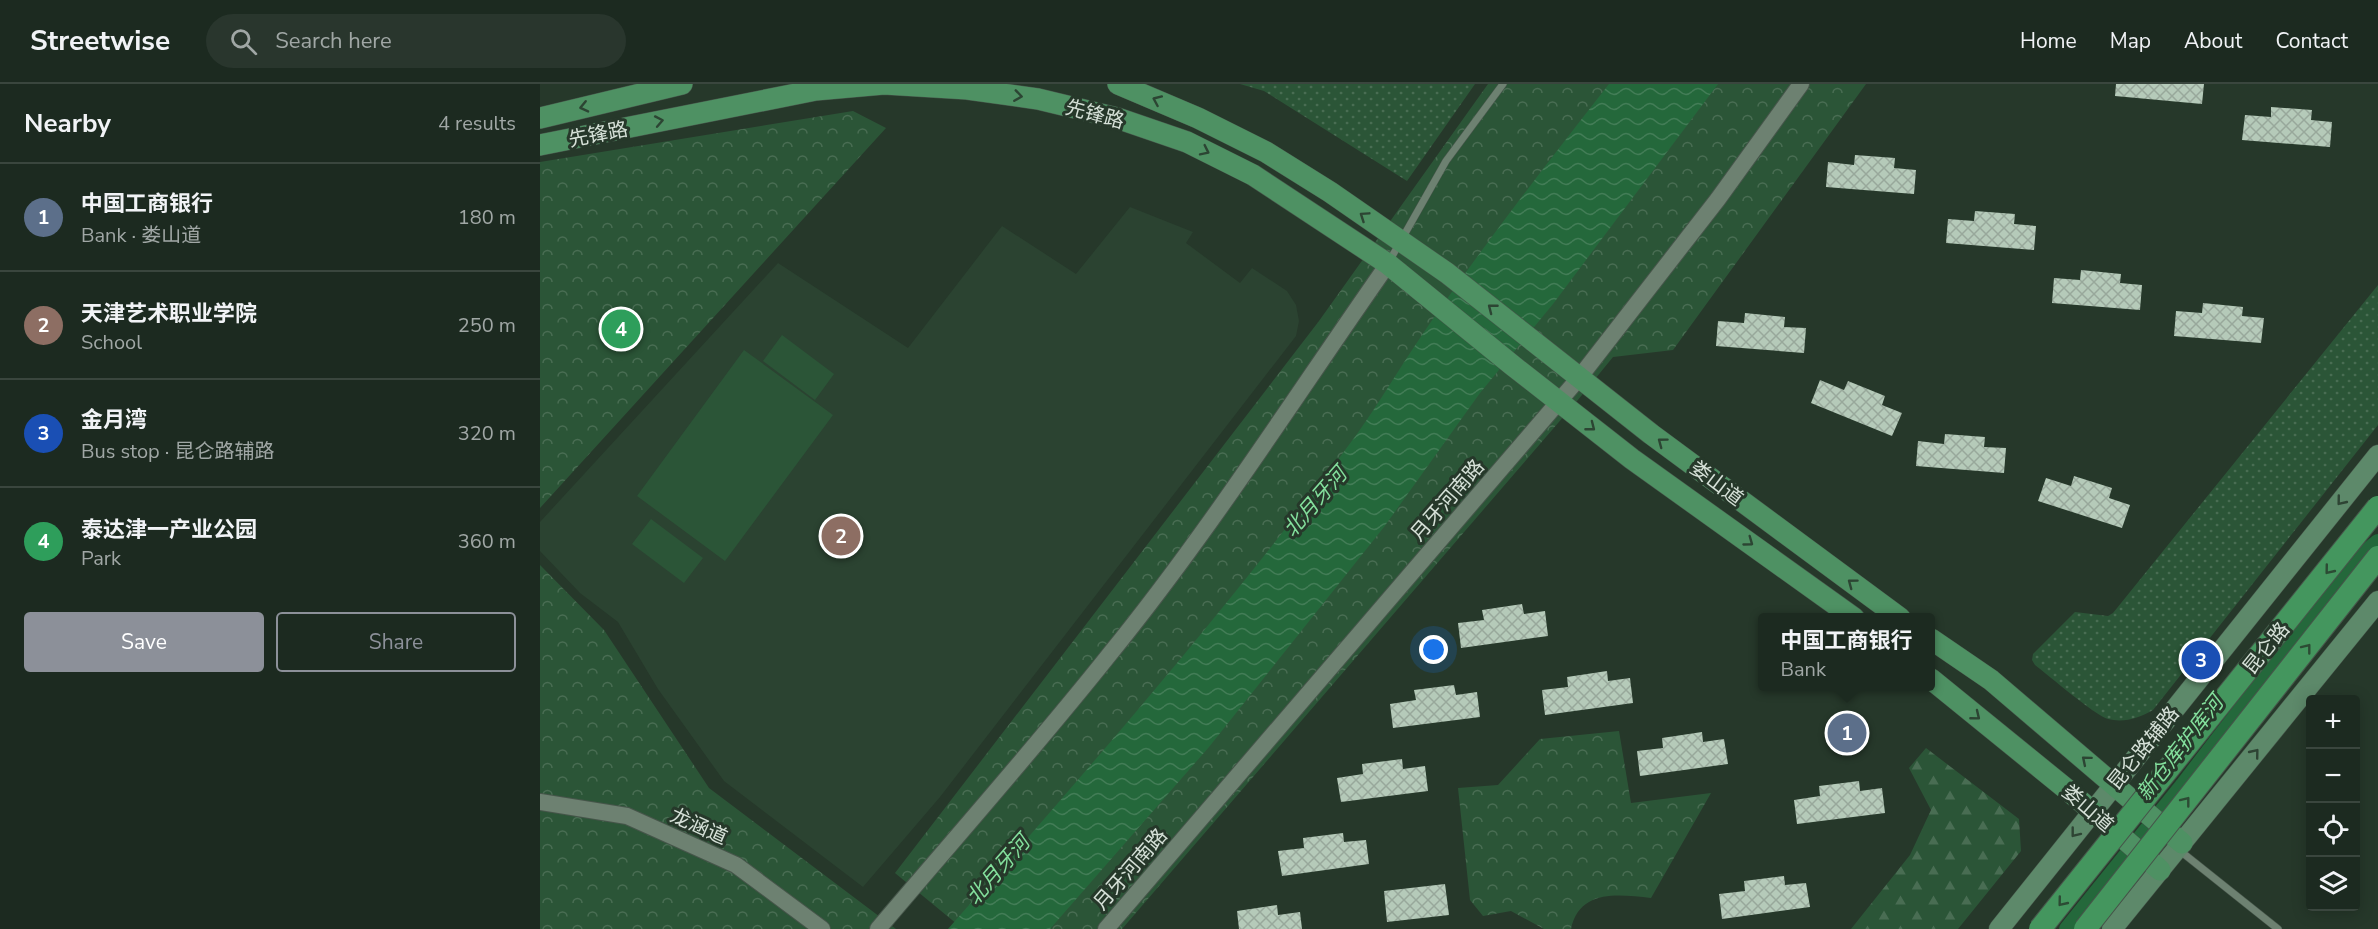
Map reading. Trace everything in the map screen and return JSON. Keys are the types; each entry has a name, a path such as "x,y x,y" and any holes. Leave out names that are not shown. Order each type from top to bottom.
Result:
{"highway":[{"name":"昆仑路","path":"2040,929 2378,507"},
{"name":"昆仑路","path":"2085,929 2378,557"}],"main road":[{"name":"先锋路","path":"540,118 682,84"},
{"name":"先锋路","path":"540,145 816,90 884,84 967,89 1038,99 1117,118 1186,142 1253,175 1388,264 1512,365"},
{"name":"先锋路","path":"1118,84 1198,118 1266,152 1401,241 1537,344"},
{"name":"娄山道","path":"1537,344 1651,434 1893,613"},
{"name":"娄山道","path":"1512,365 1632,459 1847,613"},
{"name":"昆仑路辅路","path":"1999,929 2100,819 2114,784 2378,455"},
{"path":"2112,929 2378,601"},
{"name":"娄山道","path":"1935,642 1991,680 2114,784 2180,846"},
{"name":"娄山道","path":"1935,682 2160,870"}],"street":[{"name":"月牙河南路","path":"1106,929 1579,378 1718,199 1801,84"},
{"path":"878,929 1110,655 1251,466 1388,264"},
{"name":"龙涵道","path":"540,802 627,816 736,865 822,929"}],"lane":[{"path":"1388,264 1446,161 1503,84"},
{"path":"2180,846 2278,929"}],"shaded area":[{"path":"1130,207 1193,232 1186,243 1240,283 1252,268 1287,291 1296,305 1299,321 1296,336 940,797 863,887 724,781 658,689 618,622 580,593 540,551 540,522 778,263 908,348 1002,226 1076,274"}],"green space":[{"path":"1240,84 1475,84 1407,181 1264,91"},
{"path":"1488,84 1866,84 1673,350 1613,357 1122,929 963,929 895,873 1319,321"},
{"path":"853,111 886,128 540,508 540,162"},
{"path":"2378,285 2378,425 2153,710 2126,720 2108,719 2093,711 2035,665 2032,660 2033,654 2075,612 2108,616 2113,613"},
{"path":"782,335 834,374 815,400 763,361"},
{"path":"744,350 833,415 725,561 637,496"},
{"path":"651,519 703,558 684,583 632,544"},
{"path":"540,565 604,630 709,788 896,929 540,929"},
{"path":"1619,731 1631,803 1711,793 1651,898 1614,896 1592,900 1583,906 1571,929 1544,929 1511,911 1483,916 1470,900 1458,788 1498,785 1540,739"},
{"path":"1926,748 2019,819 2021,851 1958,929 1851,929 1910,855 1931,810 1909,768"}],"water":[{"name":"北月牙河","path":"1609,84 1718,84 1553,304 1480,393 1384,527 1209,747 1050,929 948,929 1106,747 1259,562 1357,434 1422,335 1490,239"}],"building":[{"path":"2116,84 2204,84 2202,104 2115,96"},
{"path":"2271,107 2312,110 2311,120 2332,122 2330,147 2242,140 2245,115 2271,117"},
{"path":"1855,155 1895,158 1894,168 1916,170 1914,194 1826,187 1828,162 1854,165"},
{"path":"1975,211 2015,214 2014,224 2036,226 2034,250 1946,243 1948,219 1974,221"},
{"path":"2081,270 2121,274 2120,283 2142,285 2140,310 2052,303 2054,278 2080,280"},
{"path":"2203,303 2243,307 2242,316 2264,318 2261,343 2174,336 2176,311 2202,313"},
{"path":"1745,313 1785,317 1784,327 1806,328 1804,353 1716,346 1718,321 1744,323"},
{"path":"1820,380 1844,390 1848,381 1885,396 1882,405 1902,413 1892,436 1811,403"},
{"path":"1945,434 1985,437 1984,447 2006,448 2004,473 1916,466 1918,441 1944,444"},
{"path":"2074,476 2112,488 2109,498 2130,505 2122,528 2038,501 2046,478 2071,486"},
{"path":"1522,604 1524,614 1545,611 1548,636 1461,648 1458,623 1484,620 1482,610"},
{"path":"1607,671 1608,681 1630,678 1633,703 1545,715 1542,690 1568,687 1567,677"},
{"path":"1454,685 1456,695 1477,692 1480,717 1393,728 1390,704 1416,700 1414,690"},
{"path":"1702,732 1703,742 1724,739 1728,764 1640,776 1637,751 1663,748 1662,738"},
{"path":"1402,759 1403,769 1425,766 1428,791 1341,802 1337,778 1363,774 1362,764"},
{"path":"1859,781 1860,791 1882,788 1885,813 1797,824 1794,800 1820,796 1819,786"},
{"path":"1343,833 1344,842 1366,840 1369,864 1282,876 1278,851 1304,848 1303,838"},
{"path":"1784,876 1785,885 1806,883 1810,907 1722,919 1719,894 1745,891 1744,881"},
{"path":"1445,884 1449,915 1387,922 1384,891"},
{"path":"1277,905 1278,915 1300,912 1302,929 1239,929 1237,911"}],"waterway":[{"name":"新仓库护库河","path":"2067,929 2183,785 2355,561 2378,542"}],"place":[{"name":"泰达津一产业公园","path":"621,329"},
{"name":"天津艺术职业学院","path":"841,536"},
{"name":"金月湾","path":"2201,660"},
{"name":"中国工商银行","path":"1847,733"}]}
